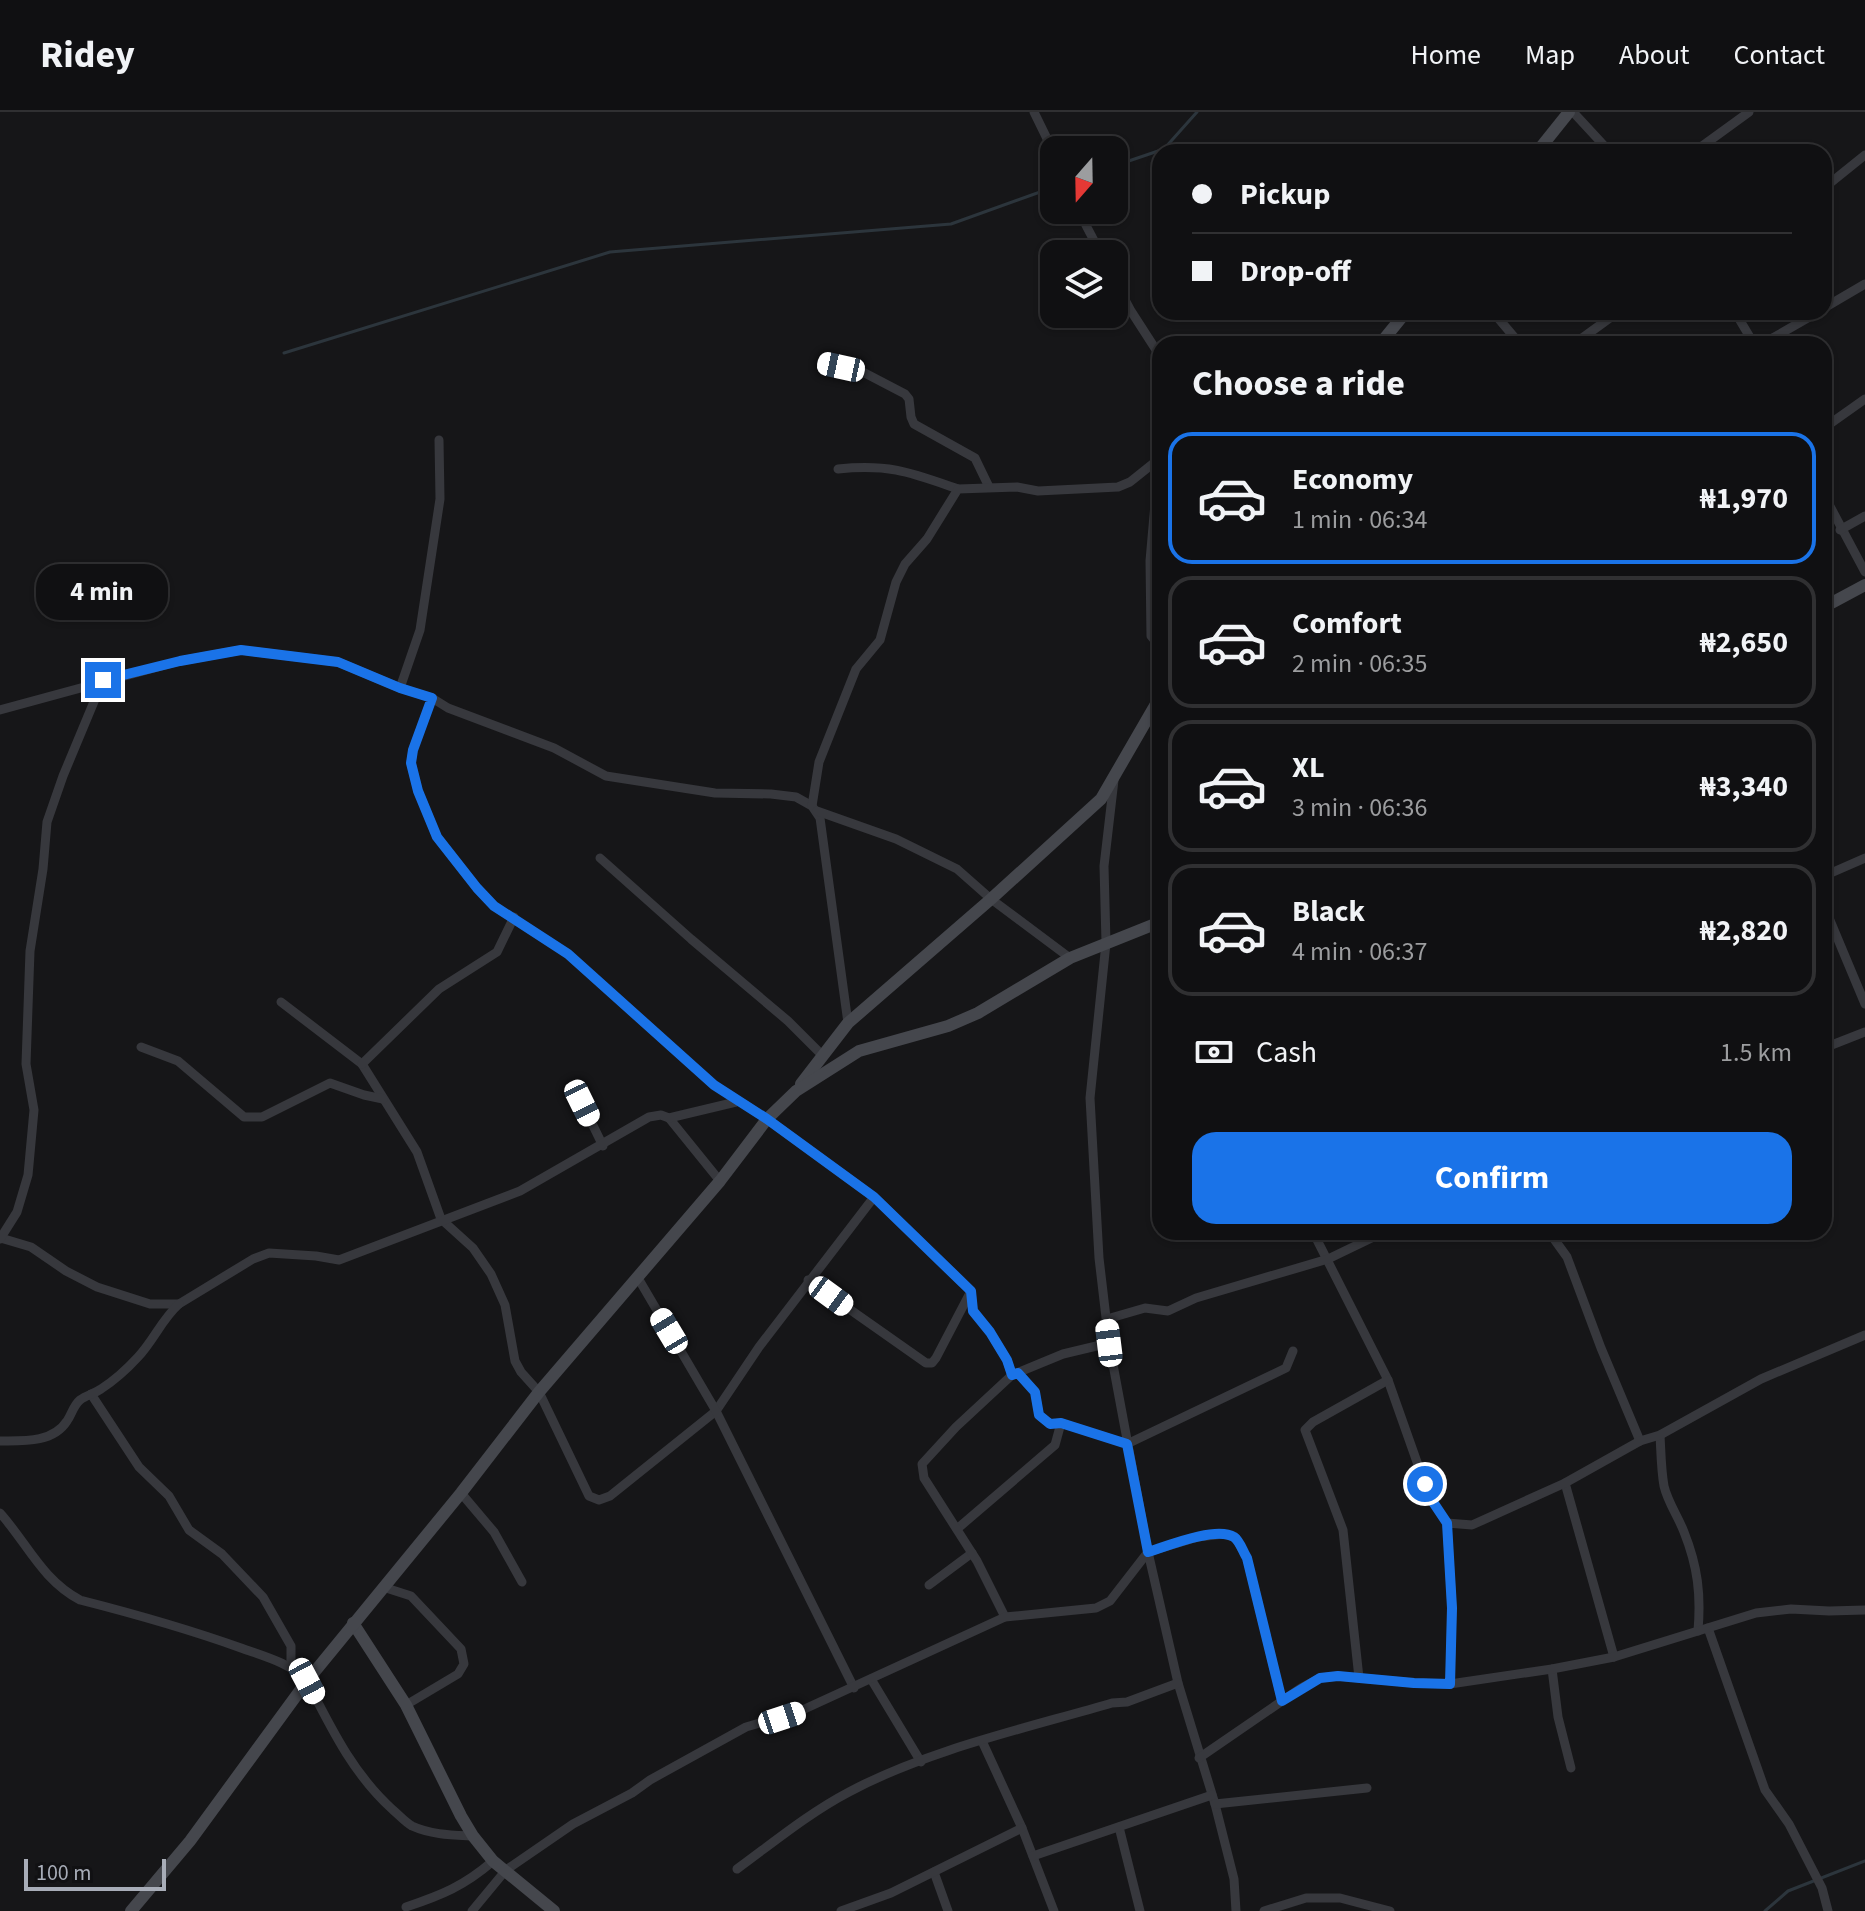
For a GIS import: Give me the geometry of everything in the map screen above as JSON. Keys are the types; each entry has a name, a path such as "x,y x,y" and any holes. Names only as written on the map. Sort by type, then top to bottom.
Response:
{"street":[{"path":"1034,112 1046,136"},
{"path":"1544,144 1571,112 1602,144"},
{"path":"1705,144 1749,112"},
{"path":"1832,182 1865,155"},
{"path":"1832,303 1865,284"},
{"path":"1128,305 1152,344"},
{"path":"1386,336 1400,320"},
{"path":"1500,320 1513,336"},
{"path":"1585,336 1607,320"},
{"path":"1776,336 1804,320"},
{"path":"822,363 859,370 905,394 914,424 975,458 989,487"},
{"path":"1832,422 1865,399"},
{"path":"400,688 420,630 440,499 439,440"},
{"path":"838,469 870,466 901,469 958,489 1017,487 1038,491 1118,487 1130,482 1152,464"},
{"path":"848,1023 820,818 814,808 819,762 856,669 880,640 896,582 905,564 927,539 958,489"},
{"path":"1832,512 1865,572"},
{"path":"1840,530 1865,516"},
{"path":"1152,540 1152,637"},
{"path":"1832,603 1865,585"},
{"path":"0,710 103,680 241,650 338,662 554,748 606,776 715,793 796,797 814,808 896,839 957,869 991,899 1070,958"},
{"path":"103,680 47,822 30,951 26,1064 34,1110 28,1175 17,1212 0,1239 31,1247 97,1287 150,1304 179,1304"},
{"path":"432,698 411,763 418,791 437,837 477,888 494,906 568,954 682,1059 736,1102 767,1119 874,1197 971,1291 973,1311 990,1332 1015,1374 1035,1392 1039,1415 1050,1424 1061,1423 1127,1444 1286,1368 1293,1351"},
{"path":"131,1911 190,1841 307,1681 461,1493 539,1392 720,1181 767,1119 796,1091 848,1023 1101,799 1152,711"},
{"path":"1114,780 1104,866 1106,943 1090,1098 1099,1258 1109,1343 1148,1552 1178,1683 1234,1879 1236,1911"},
{"path":"600,858 788,1021 823,1056"},
{"path":"1832,872 1865,858"},
{"path":"362,1064 439,989 497,952 514,917"},
{"path":"796,1091 859,1051 948,1026 978,1013 1070,958 1152,925"},
{"path":"1832,925 1865,1004"},
{"path":"281,1002 362,1064 417,1152 441,1219 473,1248 491,1274 505,1305 515,1361 539,1392 589,1496 599,1500 610,1496 716,1411 808,1280 874,1197"},
{"path":"1832,1045 1865,1032"},
{"path":"141,1047 178,1061 244,1117 262,1117 330,1083 383,1099"},
{"path":"582,1095 582,1103 603,1146"},
{"path":"669,1118 736,1102"},
{"path":"0,1441 22,1441 54,1435 66,1423 75,1405 118,1377 137,1358 153,1340 167,1314 253,1259 269,1253 339,1260 520,1191 649,1117 661,1115 669,1118 720,1181"},
{"path":"1317,1240 1388,1380 1429,1496 1447,1523 1452,1608 1450,1684"},
{"path":"1107,1319 1145,1308 1168,1311 1196,1298 1328,1259 1367,1240"},
{"path":"1555,1240 1567,1257 1640,1441"},
{"path":"638,1278 716,1411 854,1688"},
{"path":"808,1280 926,1363 932,1363 936,1358 971,1291"},
{"path":"1447,1523 1472,1525 1565,1483 1761,1379 1865,1335"},
{"path":"1005,1617 972,1553 924,1478 922,1464 936,1447 1015,1374 1063,1354 1109,1343"},
{"path":"1359,1678 1343,1530 1305,1430 1313,1422 1388,1380"},
{"path":"91,1394 139,1467 169,1496 189,1530 222,1554 263,1597 291,1646 291,1668"},
{"path":"957,1529 1055,1445 1061,1423"},
{"path":"1660,1435 1664,1486 1684,1531 1698,1578 1701,1600 1698,1631"},
{"path":"1565,1483 1614,1657"},
{"path":"461,1493 494,1532 522,1582"},
{"path":"0,1513 36,1562 63,1591 80,1600 191,1630 291,1668 307,1681 348,1759 380,1798 409,1824 444,1835 473,1836"},
{"path":"472,1911 506,1870 573,1824 732,1734 798,1712 854,1688 1005,1617 1096,1608 1110,1601 1148,1552 1198,1537 1224,1534 1236,1538 1247,1558 1282,1701"},
{"path":"929,1585 972,1553"},
{"path":"383,1587 411,1596 461,1649 464,1664 458,1674 406,1705"},
{"path":"1199,1758 1320,1678 1338,1676 1450,1684 1614,1657 1756,1613 1791,1609 1865,1610"},
{"path":"353,1623 406,1705 473,1836 493,1861 554,1911"},
{"path":"1708,1628 1765,1790 1789,1824 1822,1888 1828,1911"},
{"path":"1552,1669 1558,1717 1571,1768"},
{"path":"871,1679 921,1762"},
{"path":"737,1869 806,1819 850,1792 921,1762 1112,1703 1127,1702 1178,1683"},
{"path":"982,1741 1029,1845 1038,1854 1054,1911"},
{"path":"1038,1854 1213,1800 1367,1788"},
{"path":"1119,1827 1140,1911"},
{"path":"843,1911 891,1893 1022,1828"},
{"path":"406,1907 446,1894 470,1881 493,1861"},
{"path":"934,1872 948,1911"},
{"path":"1264,1911 1306,1898 1340,1898 1390,1911"}],"waterway":[{"path":"1168,144 1197,112"},
{"path":"1128,161 1152,153"},
{"path":"284,353 610,252 951,224 1040,192"},
{"path":"1765,1911 1788,1891 1865,1861"}],"route":[{"path":"103,680 241,650 338,662 432,698 411,763 418,791 437,837 477,888 494,906 568,954 714,1085 736,1102 767,1119 874,1197 957,1275 971,1291 973,1311 990,1332 1012,1375 1018,1373 1035,1392 1039,1415 1050,1424 1061,1423 1127,1444 1148,1552 1198,1537 1224,1534 1236,1538 1247,1558 1282,1701 1320,1678 1338,1676 1450,1684 1452,1608 1447,1523 1429,1496 1425,1484"}]}
